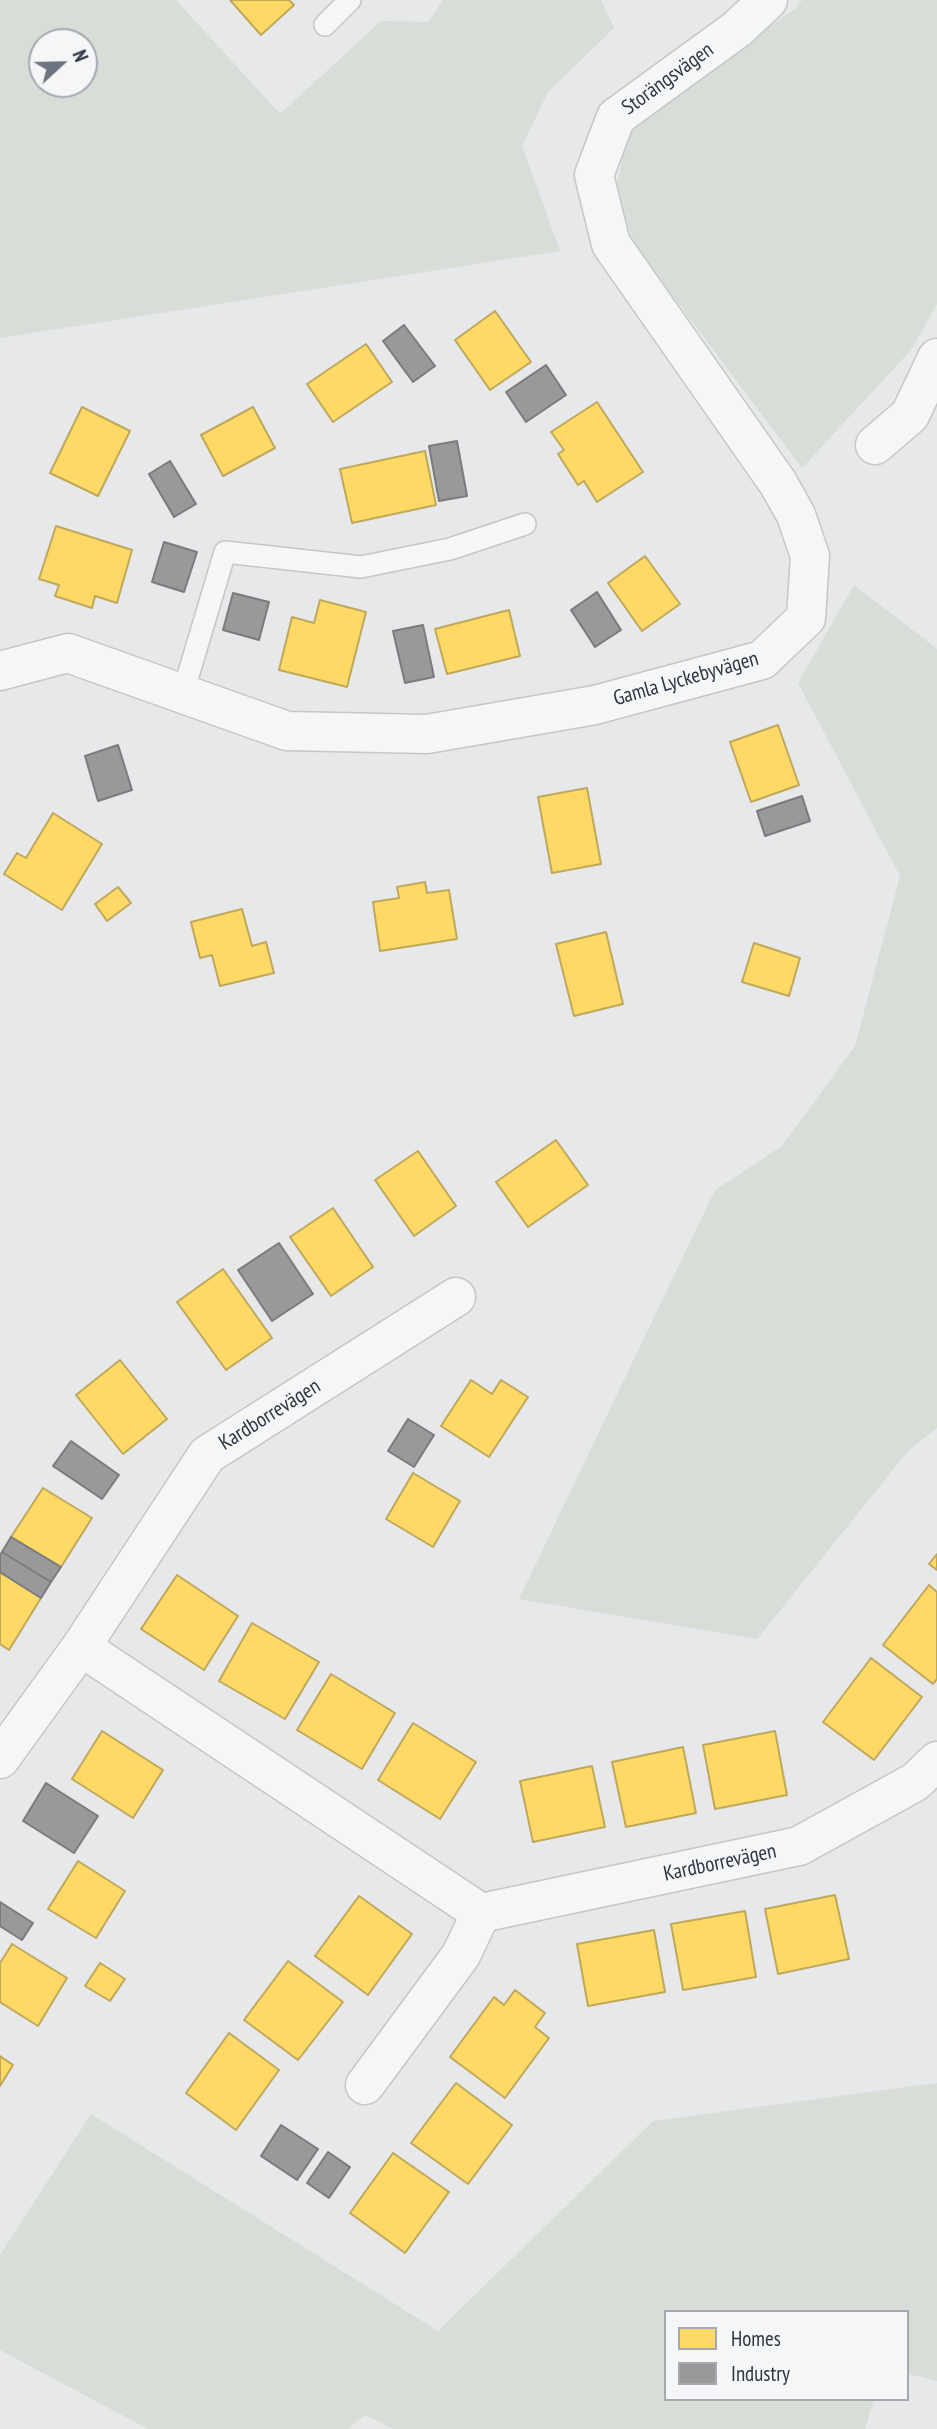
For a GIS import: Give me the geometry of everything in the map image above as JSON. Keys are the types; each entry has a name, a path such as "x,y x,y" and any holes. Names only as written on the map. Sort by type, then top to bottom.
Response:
{"street":[{"name":"Storängsvägen","path":"594,175 615,117 737,29 768,0"},
{"name":"Gamla Lyckebyvägen","path":"0,671 68,653 287,732 427,734 594,705 762,660 806,618 810,556 796,515 778,483 611,244 594,175"},
{"path":"875,445 910,415 937,358"},
{"name":"Kardborrevägen","path":"0,1759 81,1647 207,1455 456,1297"},
{"path":"81,1647 481,1913 461,1955 366,2085"},
{"name":"Kardborrevägen","path":"481,1913 799,1846 915,1783 937,1761"}],"lane":[{"path":"325,25 350,0"},
{"path":"182,696 225,552 361,567 450,549 525,524"}],"shaded area":[{"path":"0,0 176,0 280,114 381,21 428,22 443,0 601,0 614,28 548,92 522,146 560,251 0,338"},
{"path":"802,0 937,0 937,304 911,350 802,468 633,243 617,183 628,133 682,88 796,8"},
{"path":"854,585 937,649 937,1428 908,1451 757,1639 519,1599 715,1190 782,1146 855,1046 900,876 798,683"},
{"path":"937,2083 937,2381 909,2374 909,2310 664,2310 664,2401 873,2401 865,2429 393,2429 365,2415 348,2429 148,2429 0,2350 0,2255 91,2114 438,2331 653,2121"}],"building: Homes":[{"path":"230,0 289,0 294,5 261,35"},
{"path":"495,311 531,362 490,390 455,340"},
{"path":"366,344 392,382 333,422 307,384"},
{"path":"597,402 643,472 597,502 584,481 578,485 558,454 564,450 551,432"},
{"path":"82,407 130,431 98,496 50,473"},
{"path":"253,407 275,448 223,476 201,435"},
{"path":"425,451 436,505 352,523 340,469"},
{"path":"56,526 132,550 117,603 95,596 92,608 55,596 59,585 39,579"},
{"path":"645,556 680,604 642,631 608,583"},
{"path":"320,600 366,612 347,687 279,670 292,617 314,623"},
{"path":"509,610 520,656 447,674 435,629"},
{"path":"778,725 799,785 751,802 730,742"},
{"path":"587,788 601,864 552,873 538,797"},
{"path":"53,813 102,844 62,910 4,874 17,853 26,858"},
{"path":"425,882 427,893 449,890 457,939 380,951 373,902 399,898 397,887"},
{"path":"118,887 131,903 107,921 95,904"},
{"path":"242,909 252,946 266,942 274,973 220,986 212,955 200,958 191,922"},
{"path":"606,932 623,1004 574,1016 556,944"},
{"path":"754,943 800,958 789,996 742,982"},
{"path":"556,1140 588,1185 528,1227 496,1182"},
{"path":"418,1151 456,1206 414,1236 375,1180"},
{"path":"333,1208 373,1267 331,1296 290,1237"},
{"path":"223,1269 272,1338 226,1370 177,1302"},
{"path":"120,1360 167,1419 123,1454 76,1395"},
{"path":"471,1380 492,1394 501,1380 528,1397 489,1457 441,1426"},
{"path":"413,1473 460,1501 433,1547 386,1519"},
{"path":"43,1488 92,1518 61,1567 11,1537"},
{"path":"937,1554 937,1570 929,1564"},
{"path":"0,1572 41,1598 9,1650 0,1644"},
{"path":"177,1575 238,1616 204,1670 141,1629"},
{"path":"929,1585 937,1592 937,1679 933,1684 883,1645"},
{"path":"252,1623 319,1662 285,1719 219,1681"},
{"path":"871,1658 922,1697 874,1760 823,1722"},
{"path":"331,1674 395,1713 362,1769 297,1730"},
{"path":"413,1723 476,1762 440,1819 378,1780"},
{"path":"102,1731 163,1770 133,1818 72,1779"},
{"path":"775,1731 787,1795 715,1809 703,1745"},
{"path":"683,1747 696,1813 626,1827 612,1762"},
{"path":"592,1766 605,1827 533,1842 520,1781"},
{"path":"78,1861 125,1891 96,1938 48,1909"},
{"path":"835,1895 849,1959 778,1974 765,1909"},
{"path":"359,1896 412,1934 368,1995 315,1956"},
{"path":"745,1911 756,1977 683,1990 671,1924"},
{"path":"654,1930 665,1992 588,2006 577,1944"},
{"path":"12,1944 67,1978 38,2026 0,2002 0,1963"},
{"path":"288,1961 343,2002 298,2060 244,2020"},
{"path":"100,1963 125,1979 110,2001 85,1986"},
{"path":"515,1990 545,2013 535,2027 549,2038 505,2098 450,2057 494,1997 504,2005"},
{"path":"229,2033 279,2070 236,2130 186,2093"},
{"path":"0,2056 13,2065 0,2086"},
{"path":"456,2083 512,2125 468,2184 411,2143"},
{"path":"393,2153 449,2192 405,2253 350,2213"}],"building: Industry":[{"path":"404,325 435,366 413,382 383,341"},
{"path":"546,365 566,395 526,422 506,392"},
{"path":"457,441 467,496 439,501 429,446"},
{"path":"170,461 196,504 174,517 149,474"},
{"path":"164,542 197,552 184,592 152,582"},
{"path":"597,592 621,630 595,647 571,610"},
{"path":"233,593 269,602 259,640 223,630"},
{"path":"423,625 434,677 405,683 393,631"},
{"path":"118,745 132,790 98,801 85,756"},
{"path":"802,796 810,821 765,836 757,811"},
{"path":"279,1243 313,1294 272,1321 238,1270"},
{"path":"408,1419 434,1435 414,1467 388,1451"},
{"path":"71,1441 119,1475 102,1499 53,1466"},
{"path":"11,1537 61,1567 51,1582 2,1552"},
{"path":"2,1552 51,1582 41,1598 0,1572"},
{"path":"46,1783 98,1816 74,1853 23,1821"},
{"path":"0,1902 33,1923 22,1940 0,1926"},
{"path":"281,2125 318,2149 297,2180 261,2156"},
{"path":"328,2152 350,2167 329,2198 307,2183"}]}
